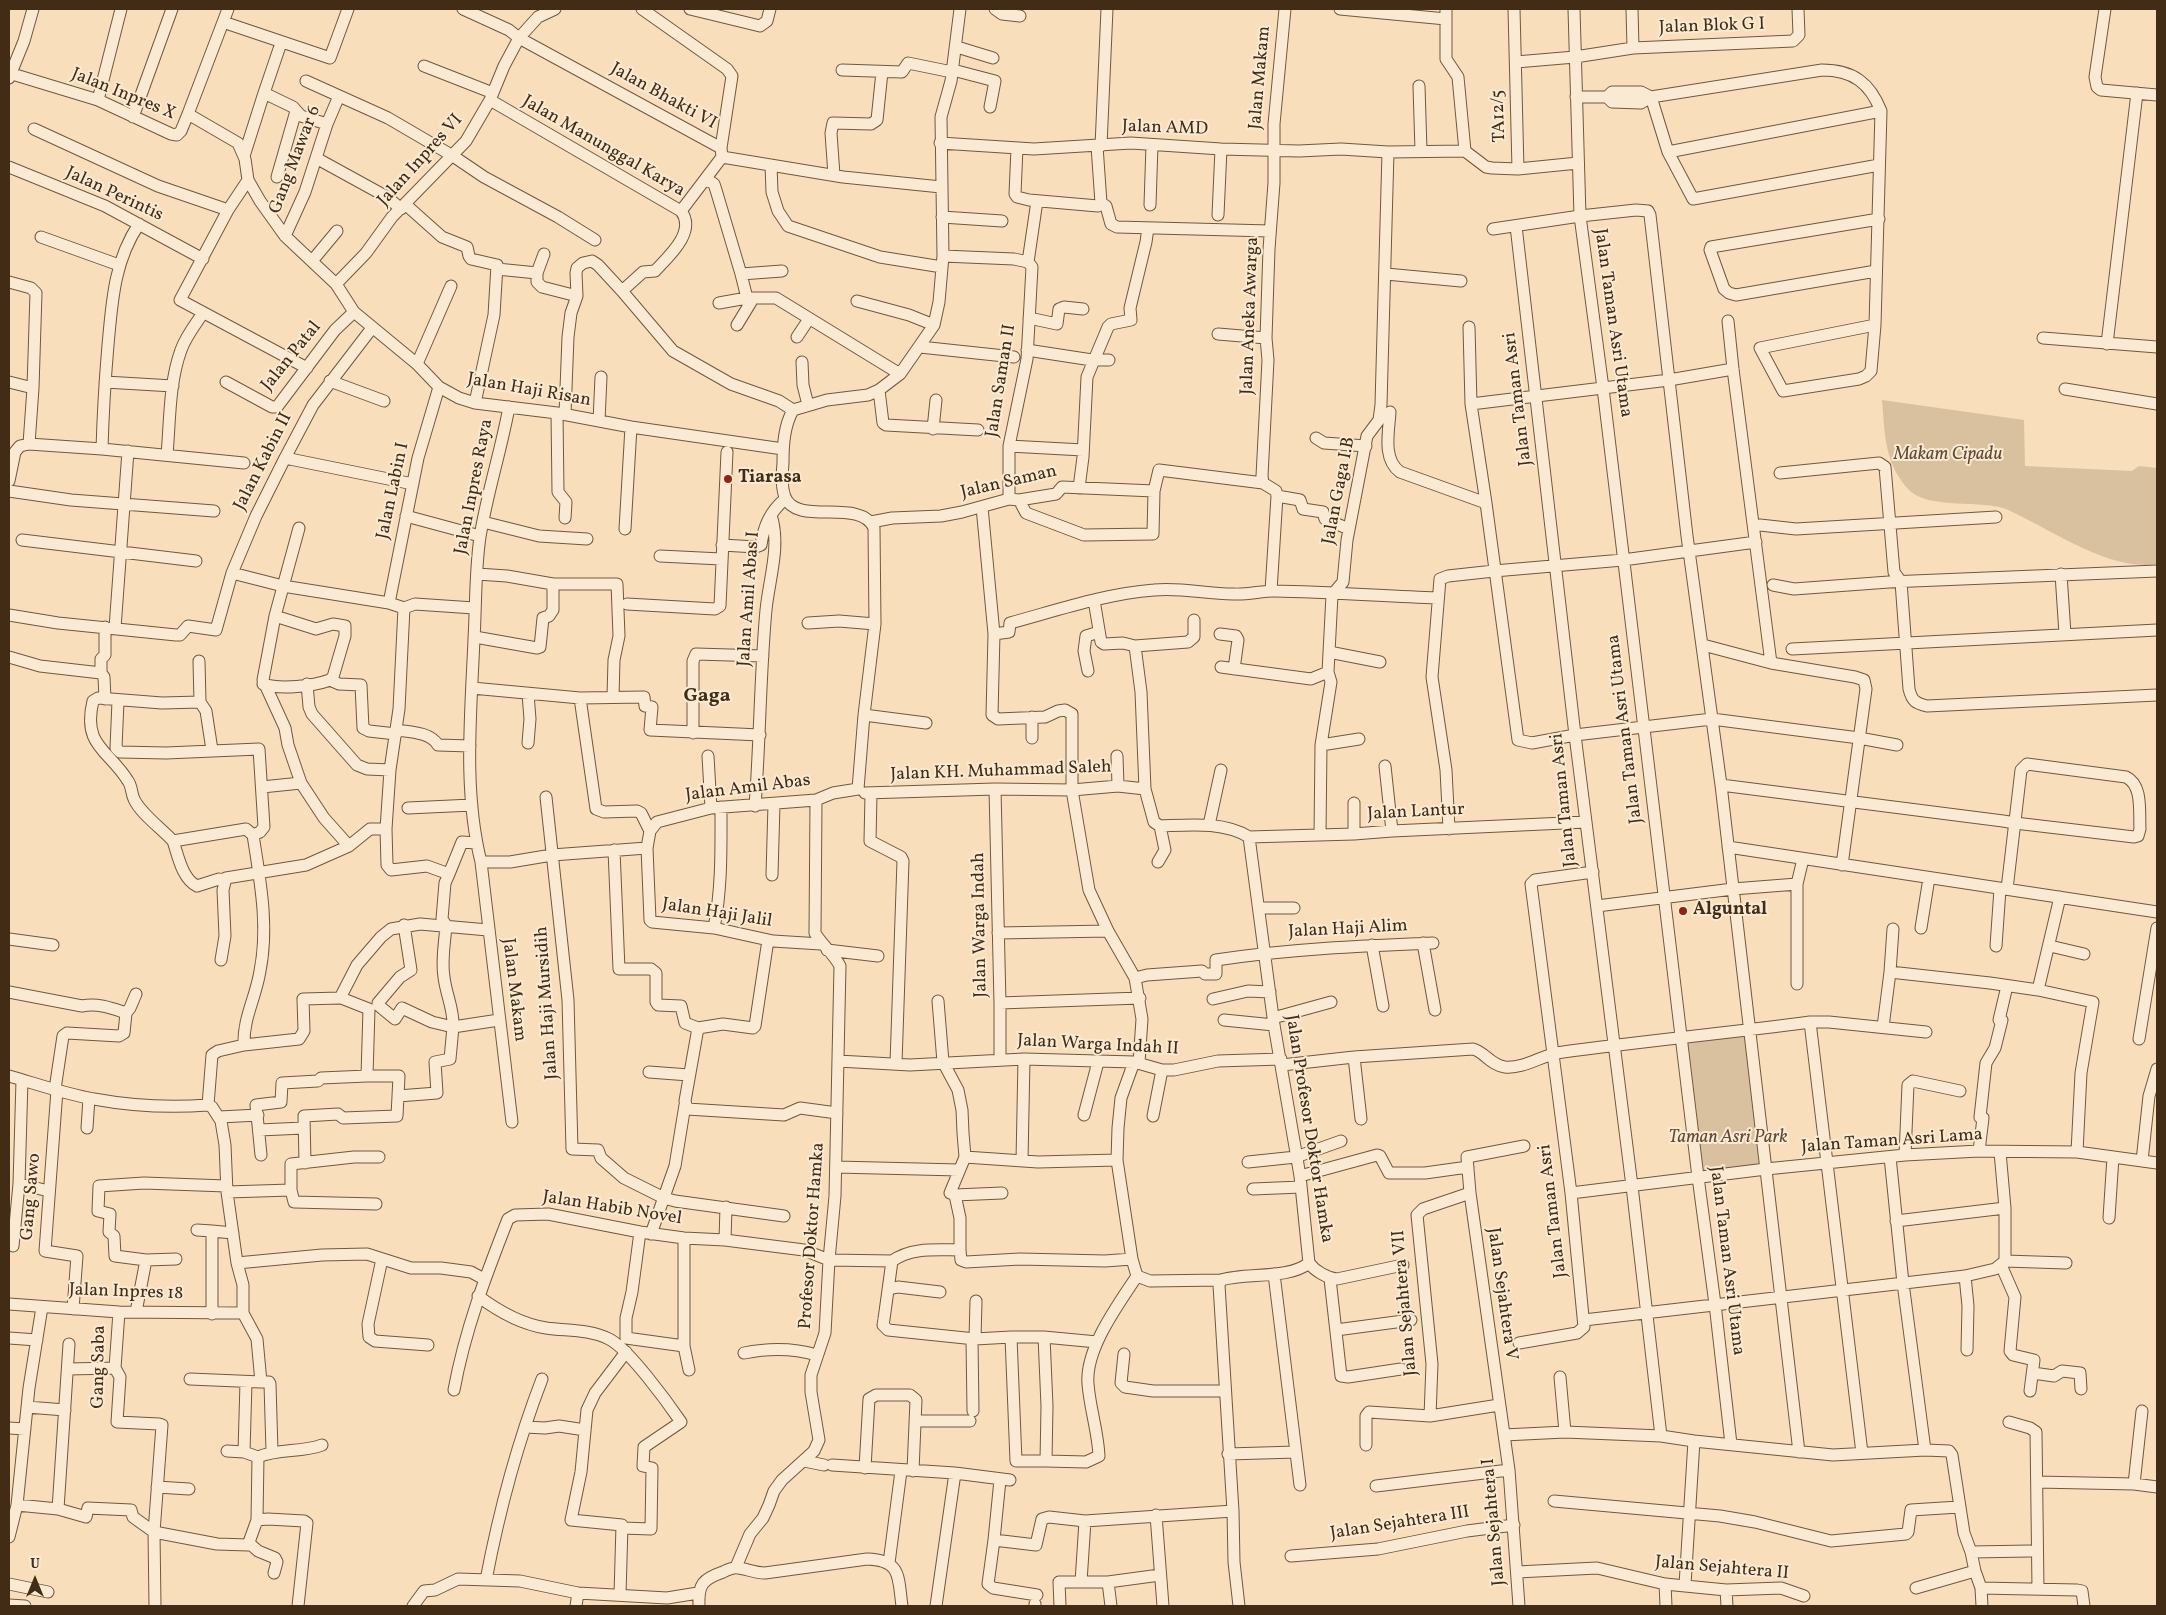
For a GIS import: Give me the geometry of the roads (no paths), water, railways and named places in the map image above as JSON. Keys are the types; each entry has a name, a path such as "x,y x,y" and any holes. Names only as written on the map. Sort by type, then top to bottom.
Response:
{"street":[{"path":"9,75 24,41 33,9"},
{"path":"98,100 122,9"},
{"path":"133,117 172,9"},
{"name":"Jalan Inpres X","path":"9,75 98,100 171,134 177,135 181,131 188,114 228,9"},
{"path":"223,22 330,58 348,9"},
{"name":"Jalan Bhakti VI","path":"463,9 509,30 519,38 722,153 771,165 834,175 941,187"},
{"name":"Jalan Inpres VI","path":"336,284 366,253 403,206 453,156 474,131 519,38 538,17 551,9"},
{"path":"642,9 727,70 732,76 722,153 706,179 681,211"},
{"path":"690,9 736,18 760,26 767,21 770,9"},
{"path":"858,789 864,715 875,624 875,535 871,522 859,515 843,512 808,512 795,507 785,499 783,487 783,449 787,425 793,410 827,400 868,395 879,390 900,374 934,325 940,302 942,262 941,117 953,71 960,9"},
{"path":"995,9 1002,14 1020,16"},
{"path":"1107,9 1099,146 1102,203 1106,206 1107,214 1113,226 1270,231"},
{"name":"Jalan Makam","path":"1273,149 1284,9"},
{"path":"1340,9 1446,14 1446,59 1458,77 1465,151 1486,167 1518,169 1578,163"},
{"name":"TA12/5","path":"1514,9 1518,169"},
{"name":"Jalan Taman Asri Utama","path":"1574,9 1580,216 1603,388 1731,1444"},
{"path":"1632,9 1633,48"},
{"name":"Jalan Blok G I","path":"1516,62 1575,61 1633,48 1793,42 1799,35 1798,9"},
{"path":"2105,9 2095,82 2101,90 2157,95"},
{"path":"244,156 281,43"},
{"path":"957,47 993,58"},
{"path":"842,70 902,72 908,63 995,81 990,106"},
{"name":"Jalan Manunggal Karya","path":"424,66 492,97 681,211 684,215 685,224 680,244 655,271 642,272 622,291"},
{"path":"1576,96 1607,97 1612,92 1641,92 1651,97 1822,70 1833,70 1852,76 1865,84 1876,96 1882,111 1875,326 1872,366 1866,376 1859,379 1783,390 1760,348 1875,326"},
{"path":"834,175 831,133 833,123 872,124 877,120 882,72"},
{"path":"306,82 388,118 453,156 484,177 558,217 595,240"},
{"path":"1419,86 1421,151"},
{"path":"2107,344 2137,93"},
{"path":"264,94 293,106 301,116 327,124"},
{"name":"Gang Mawar 6","path":"285,236 305,192 327,124 339,96"},
{"path":"1651,97 1668,152 1690,196 1696,199 1880,165"},
{"path":"277,177 296,111"},
{"path":"1668,152 1882,111"},
{"path":"188,114 238,143 244,156"},
{"path":"34,129 158,186 228,210"},
{"name":"Jalan AMD","path":"940,144 982,144 1017,148 1099,146 1131,143 1222,149 1388,152 1465,151"},
{"path":"1150,205 1152,145"},
{"path":"1017,148 1015,194 1020,199 1098,206 1102,203"},
{"path":"1218,215 1222,149"},
{"name":"Jalan Aneka Awarga","path":"1264,483 1262,476 1268,360 1266,338 1270,231 1274,183 1273,149"},
{"name":"Jalan Gaga I.B","path":"1320,835 1321,745 1331,682 1328,672 1332,595 1343,582 1349,529 1366,446 1371,429 1379,420 1380,413 1386,274 1388,152"},
{"name":"Jalan Haji Risan","path":"244,156 248,180 260,201 285,236 336,284 354,312 417,364 439,387 459,398 475,403 561,414 631,427 783,449"},
{"path":"316,158 403,206 442,237 467,247 468,256 471,259 495,263 497,269 494,314 475,403"},
{"path":"771,165 772,192 778,211 788,226 880,257 942,262 1014,259 1030,266"},
{"name":"Jalan Perintis","path":"9,167 105,206 203,259"},
{"path":"706,179 714,184 747,298 752,302 738,325"},
{"path":"248,180 228,210 180,300 307,368"},
{"name":"Jalan Saman II","path":"1014,499 1009,446 1023,385 1027,350 1030,266 1036,201"},
{"path":"1493,229 1636,210 1648,210 1650,215 1689,551 1721,786 1748,1030 1800,1452"},
{"path":"942,217 1002,221"},
{"path":"1876,271 1736,295 1729,293 1724,288 1710,250 1711,247 1879,219"},
{"path":"102,449 105,382 112,301 118,265 128,240 139,224"},
{"name":"Jalan Taman Asri","path":"1516,226 1575,735 1593,872 1535,880 1531,884 1571,1193 1584,1320"},
{"path":"1079,488 1086,386 1092,360 1108,327 1111,324 1131,320 1130,308 1148,228"},
{"path":"312,261 336,231"},
{"path":"41,237 118,265"},
{"path":"544,254 537,273 536,282 542,287 577,296"},
{"path":"565,518 566,502 558,492 561,414 571,313 577,296 576,273 577,268 583,263 592,262 598,265 673,351 731,384 779,401 793,410"},
{"path":"497,269 537,273"},
{"path":"741,274 782,271"},
{"path":"1386,274 1461,281"},
{"path":"9,282 31,288 36,293 29,444"},
{"path":"417,364 451,286"},
{"path":"719,303 747,298 776,298 900,374"},
{"path":"858,301 909,315 934,325"},
{"path":"1029,318 1057,324 1060,309 1064,307 1083,309"},
{"name":"Jalan Patal","path":"226,382 272,407 277,407 335,330 354,312"},
{"path":"167,455 173,386 180,351 187,336 203,314"},
{"path":"797,337 809,319"},
{"path":"1728,321 1771,663"},
{"path":"1469,326 1471,404 1518,740 1532,743 1575,735 1712,719 1859,738 1897,746"},
{"name":"Jalan Kabin II","path":"110,628 180,635 188,626 214,630 218,628 232,573 256,516 285,458 313,405 372,328"},
{"path":"1218,334 1266,338"},
{"path":"2043,338 2157,347"},
{"path":"920,347 1014,357"},
{"path":"1027,350 1092,360 1109,360"},
{"path":"802,362 803,385 808,405"},
{"path":"1471,404 1536,398 1669,380 1733,369"},
{"path":"599,421 601,377"},
{"path":"330,381 384,401"},
{"path":"9,382 33,388"},
{"path":"105,382 173,386"},
{"name":"Jalan Labin I","path":"389,603 422,440 439,387"},
{"path":"879,390 884,423 886,425 978,430"},
{"path":"2065,390 2157,404"},
{"path":"933,428 936,400"},
{"name":"Jalan Inpres Raya","path":"470,746 475,637 474,608 480,536 509,407"},
{"path":"1390,412 1389,456 1394,468 1455,493 1486,503"},
{"path":"625,529 631,427"},
{"path":"1316,438 1324,443 1366,446"},
{"path":"9,475 15,452 20,446 29,444 128,451 244,463"},
{"path":"1009,446 1083,450"},
{"path":"105,699 101,659 105,655 121,552 126,504 128,451"},
{"path":"628,604 715,608 720,606 727,452"},
{"path":"285,458 413,484"},
{"path":"1780,473 1879,463 1885,467 1894,572 1901,582 1908,689 1912,700 1917,704 1927,706 2157,694"},
{"path":"1014,499 1026,513 1082,534 1153,534 1154,491 1159,470 1264,483 1276,490 1277,496 1271,591"},
{"name":"Jalan Saman","path":"871,522 892,518 940,516 1014,499 1056,494 1062,487 1154,491"},
{"path":"9,492 40,497 214,511"},
{"path":"1277,496 1300,500 1303,509 1323,512 1325,519 1349,529"},
{"path":"722,545 756,547 762,545 764,528 773,509 785,499"},
{"path":"982,506 994,634 992,715 998,719 1045,717 1058,710 1069,712 1073,718 1072,790 1089,890 1108,931 1135,978 1140,998 1142,1019 1136,1062 1121,1098 1117,1160 1132,1259 1137,1276 1114,1310 1097,1342 1088,1381 1090,1404 1098,1438 1099,1456 1086,1462 1016,1461 1011,1338"},
{"name":"Jalan Amil Abas I","path":"755,806 766,610 775,540 775,528 771,515"},
{"path":"406,516 480,536"},
{"path":"1760,525 1796,529 1890,522 1996,518"},
{"path":"483,522 539,536 587,539"},
{"path":"299,528 275,616 263,676 264,684 285,728 288,746 301,783 324,818 349,846"},
{"path":"22,540 67,547 196,561"},
{"path":"1450,829 1446,770 1432,677 1439,583 1443,577 1623,560 1756,542"},
{"path":"660,556 722,559"},
{"path":"1773,585 1794,589 2061,574 2157,571"},
{"path":"232,573 283,586 389,603 404,608 415,604 474,608"},
{"path":"477,574 508,576 553,584 618,584 618,636 614,660 613,697"},
{"path":"2061,574 2065,634"},
{"path":"475,637 540,647 543,618 552,613 553,584"},
{"path":"994,634 1009,632 1010,622 1094,600 1155,590 1184,589 1236,594 1271,591 1438,598"},
{"path":"1094,600 1102,644 1123,643 1135,646 1192,640 1194,637 1194,620"},
{"path":"404,608 396,732 390,770 386,829 388,868 427,866 449,874"},
{"path":"9,615 58,623 110,628"},
{"path":"275,616 316,629 331,624 345,626 345,636 333,677 330,680"},
{"path":"808,623 839,621 875,624"},
{"path":"1792,649 2157,630"},
{"path":"1088,670 1084,651 1086,636 1099,632"},
{"path":"1220,634 1236,636 1238,640 1234,669"},
{"path":"1703,645 1771,663 1856,677 1864,680 1866,689 1849,800 1842,865"},
{"path":"1135,646 1141,692 1145,788 1154,822 1160,826 1208,825 1241,832 1248,837"},
{"path":"1330,652 1380,662"},
{"path":"693,733 693,660 696,654 763,656"},
{"path":"9,657 40,666 101,673"},
{"path":"199,660 200,702 206,711 212,750"},
{"path":"1221,667 1311,679 1328,672"},
{"path":"264,684 289,687 330,680 339,684 361,685 363,728 426,735 436,740 438,745 470,746"},
{"path":"307,684 308,707 312,714 357,765 367,769 390,770"},
{"path":"472,688 580,698 644,697 644,706 652,707 650,730 760,735"},
{"path":"528,694 530,719 528,743"},
{"path":"481,862 510,862 552,855 646,848 650,831 641,813 637,811 604,812 596,809 580,698"},
{"path":"200,702 162,703 94,699 92,707 92,732 97,745 129,782 134,799 139,807 173,840 191,884 197,886 219,879 224,880 229,877 306,865 349,846 370,829 386,829"},
{"path":"118,701 116,748 120,752 166,753 259,749 264,827 260,832 253,835"},
{"path":"864,715 926,724"},
{"path":"1032,717 1032,738"},
{"path":"1321,745 1359,739"},
{"name":"Jalan Makam","path":"470,746 472,805 476,843 481,862 512,1122"},
{"path":"708,756 716,808 720,873 718,906 714,928"},
{"path":"1117,756 1118,786"},
{"path":"1721,786 1849,800 2016,823 2134,837 2138,836 2140,829 2137,787 2133,780 2126,777 2028,764 2021,770 2016,823 2003,889 1996,946"},
{"path":"1385,766 1392,831"},
{"path":"1208,825 1222,770"},
{"path":"262,787 301,783"},
{"name":"Jalan KH. Muhammad Saleh","path":"858,789 871,794 995,789 1072,790 1118,786 1145,788"},
{"name":"Jalan Amil Abas","path":"650,831 657,822 716,808 816,800 833,793 858,789"},
{"name":"Jalan Warga Indah","path":"995,789 1000,1060"},
{"path":"871,794 870,841 901,857 903,861 896,1063"},
{"name":"Jalan Haji Mursidih","path":"546,797 568,1000 572,1149 598,1150 602,1158 624,1178 664,1198"},
{"name":"Profesor Doktor Hamka","path":"736,1567 750,1534 763,1518 774,1490 782,1480 814,1451 818,1440 811,1392 811,1374 825,1333 836,1168 840,966 837,959 824,947 815,933 816,800"},
{"path":"1354,803 1354,834"},
{"path":"772,875 774,804"},
{"path":"408,808 472,805"},
{"name":"Jalan Lantur","path":"1248,837 1354,834 1586,822"},
{"path":"1158,862 1165,850 1160,826"},
{"path":"173,840 246,829 253,835 265,927 260,972 246,1016 245,1045"},
{"name":"Jalan Profesor Doktor Hamka","path":"1137,1276 1150,1281 1221,1280 1274,1274 1302,1268 1309,1263 1300,1181 1274,1022 1248,837"},
{"path":"398,1096 437,1094 435,1062 450,1058 454,1027 453,1011 443,974 446,925 442,919 445,883 462,842 476,843"},
{"path":"1728,847 2157,912"},
{"name":"Jalan Haji Jalil","path":"646,848 650,920 714,928 768,940 878,956"},
{"path":"614,850 619,969 651,969 656,973 656,1002 658,1005 682,1006 685,1023 698,1028 723,1024 753,1028 755,1026 768,940"},
{"path":"1797,984 1797,884 1803,859"},
{"path":"1593,872 1661,1436"},
{"path":"1921,928 1929,878"},
{"path":"221,960 225,936 224,880"},
{"path":"1597,906 1733,889 1797,884"},
{"path":"2038,990 2050,946 2060,897"},
{"path":"1259,908 1294,908"},
{"path":"341,998 357,966 384,933 404,925 420,924 488,930"},
{"path":"404,925 411,970 400,977 378,1005 395,1019 402,1008 432,1022 454,1027 499,1020"},
{"path":"2139,1039 2157,928"},
{"path":"1883,1027 1893,929"},
{"path":"998,933 1108,931"},
{"path":"9,939 53,945"},
{"name":"Jalan Haji Alim","path":"1135,978 1147,975 1202,971 1205,974 1216,974 1216,960 1265,953 1428,943 1435,1010"},
{"path":"1372,945 1383,1006"},
{"path":"2050,946 2084,954"},
{"path":"1890,972 2038,990 2093,1002 2081,1073 2077,1152"},
{"path":"1979,1151 1983,1118 1980,1117 1981,1098 1986,1063 1995,1048 2000,1031 2002,1020 1999,1020 2007,986"},
{"path":"1213,999 1248,991 1270,992"},
{"path":"9,992 82,1006 102,1005 126,1013 136,994"},
{"path":"208,1105 212,1055 218,1051 245,1045 296,1041 304,1031 303,999 337,1000 341,998 369,1009 367,1076"},
{"path":"1000,1003 1140,998"},
{"path":"938,1001 943,1062 958,1090 962,1110 965,1158 950,1193 954,1195 960,1218 961,1260 966,1262 1020,1259 1104,1261 1132,1259"},
{"path":"1224,1020 1274,1022 1331,1002"},
{"name":"Gang Sawo","path":"73,1309 76,1256 45,1251 56,1089 63,1036 65,1034 117,1036 124,1032 126,1013"},
{"path":"1810,1022 1862,1453"},
{"name":"Jalan Warga Indah II","path":"838,1061 910,1065 1024,1059 1136,1062 1162,1070 1174,1070 1235,1060 1281,1062 1473,1049 1480,1051 1494,1064 1512,1067 1552,1054 1810,1022 1829,1022 1926,1032"},
{"path":"684,1346 626,1338 626,1318 645,1233 664,1198 675,1166 698,1028"},
{"path":"1354,1056 1361,1120"},
{"path":"1022,1161 1024,1059"},
{"path":"1084,1115 1098,1062"},
{"path":"2142,1161 2149,1096 2157,1069"},
{"path":"1154,1116 1162,1070"},
{"path":"649,1072 689,1075"},
{"path":"9,1076 89,1098 150,1106 208,1105 220,1117 226,1145 226,1189 237,1263 243,1285 243,1313 257,1339 261,1382"},
{"path":"261,1155 257,1104 281,1102 282,1084 284,1082 318,1082 322,1077 399,1076 398,1115 395,1117 343,1118 338,1114 306,1115 304,1117 305,1163"},
{"path":"13,1246 19,1184 15,1114 22,1080"},
{"path":"1905,1155 1908,1085 1910,1082 1913,1081 1960,1091"},
{"path":"87,1128 89,1098"},
{"path":"686,1107 784,1115 800,1108 837,1113"},
{"path":"220,1117 258,1115"},
{"path":"259,1130 304,1128"},
{"path":"1248,1162 1296,1157 1341,1141"},
{"path":"1253,1189 1300,1181 1377,1155 1380,1156 1389,1173 1427,1173 1524,1146"},
{"name":"Jalan Taman Asri Lama","path":"1571,1193 1766,1169 1905,1155 1979,1151 2077,1152 2157,1164"},
{"path":"2000,1152 2005,1208 2003,1263 2015,1297 2010,1351 2013,1355 2034,1359 2030,1390"},
{"path":"376,1204 294,1202 291,1190 292,1164 351,1157 379,1157"},
{"path":"1890,1157 1903,1283 1924,1450"},
{"path":"2109,1218 2113,1157"},
{"path":"965,1158 1022,1161 1117,1160"},
{"name":"Jalan Sejahtera V","path":"1467,1162 1504,1435"},
{"path":"836,1168 959,1170"},
{"path":"176,1259 146,1260 115,1256 114,1236 109,1232 110,1214 98,1210 99,1186 144,1182 226,1189 291,1190"},
{"path":"19,1184 49,1191"},
{"path":"954,1195 1002,1193"},
{"name":"Jalan Sejahtera VII","path":"1430,1416 1432,1364 1417,1215 1423,1209 1470,1193"},
{"path":"664,1198 784,1216"},
{"path":"725,1240 726,1207"},
{"path":"1896,1221 2005,1208"},
{"name":"Jalan Habib Novel","path":"454,1390 461,1352 478,1296 508,1219 515,1215 548,1214 645,1233 684,1238 725,1240 804,1250 829,1260"},
{"path":"197,1230 233,1233"},
{"path":"212,1231 212,1314"},
{"path":"684,1238 684,1346 689,1370"},
{"path":"829,1260 892,1261 910,1252 960,1250"},
{"path":"237,1263 367,1254 411,1268 455,1269 471,1272 484,1279"},
{"path":"136,1312 146,1260"},
{"path":"382,1260 368,1324 369,1337 375,1341 428,1345"},
{"path":"892,1261 884,1319 884,1325 888,1330 973,1339 1044,1338 1097,1342"},
{"path":"1309,1263 1313,1268 1330,1279 1403,1265"},
{"path":"1519,1343 1577,1333 1584,1327 1584,1320 1965,1276 1995,1269 2003,1263 2066,1263"},
{"path":"1274,1274 1300,1485"},
{"path":"1965,1276 1968,1306 1967,1350"},
{"path":"1330,1279 1341,1376 1348,1377 1401,1369"},
{"path":"1221,1280 1219,1286 1224,1391 1233,1511 1234,1562 1239,1606"},
{"path":"889,1289 898,1287 940,1292"},
{"path":"478,1296 497,1310 523,1322 543,1328 591,1332 610,1339 626,1352 681,1422 644,1447 644,1466 652,1468 651,1528 622,1528"},
{"path":"915,1421 971,1416 976,1300"},
{"name":"Jalan Inpres 18","path":"9,1304 119,1312 243,1313"},
{"path":"9,1537 12,1517 17,1505 24,1429 42,1307"},
{"name":"Gang Saba","path":"119,1312 115,1368 120,1377 118,1422 161,1425 157,1487"},
{"path":"1336,1330 1412,1320"},
{"path":"9,1338 37,1340"},
{"path":"1044,1338 1046,1461"},
{"path":"58,1509 69,1344"},
{"path":"744,1353 794,1349 817,1355"},
{"path":"620,1594 622,1525 571,1520 581,1472 587,1410 595,1393 626,1352"},
{"path":"1124,1354 1121,1383 1125,1387 1153,1390 1224,1391"},
{"path":"68,1369 115,1368"},
{"path":"2033,1373 2054,1376 2062,1371 2080,1373 2081,1389"},
{"path":"1560,1377 1565,1432"},
{"path":"190,1379 269,1382 272,1452"},
{"path":"486,1580 495,1534 525,1427 542,1379"},
{"path":"244,1452 246,1382"},
{"path":"865,1468 869,1399 876,1395 913,1396 916,1400 913,1471"},
{"path":"1366,1445 1366,1413 1430,1416 1499,1405"},
{"path":"27,1407 65,1410"},
{"path":"2134,1484 2142,1411"},
{"path":"2009,1422 2030,1428 2036,1432 2038,1589"},
{"path":"525,1427 545,1428 559,1426 585,1430"},
{"path":"9,1428 24,1429"},
{"path":"1504,1435 1565,1432 1661,1436 1694,1441 1833,1454 1945,1450 1952,1455 1964,1533 1981,1588 1982,1606"},
{"name":"Jalan Sejahtera I","path":"1504,1435 1514,1525 1519,1606"},
{"path":"1685,1585 1694,1441"},
{"path":"227,1451 244,1452 258,1457 272,1452 312,1448 322,1445"},
{"path":"1228,1454 1296,1452"},
{"path":"249,1543 257,1520 258,1457"},
{"path":"804,1461 828,1465 901,1471 955,1473 1005,1480 988,1584 992,1588 1035,1602"},
{"path":"1376,1486 1509,1470"},
{"path":"888,1563 901,1471"},
{"path":"936,1606 955,1473"},
{"path":"2037,1482 2157,1486"},
{"path":"155,1606 154,1532 157,1487 189,1490"},
{"path":"1554,1501 1689,1512 1755,1522 1830,1541 1908,1532 1911,1510 1959,1506"},
{"path":"17,1505 58,1509 86,1517 88,1508 131,1510 132,1518 154,1532 217,1544 245,1545 249,1543"},
{"path":"994,1540 1036,1545 1042,1519 1049,1518 1085,1521 1233,1511"},
{"path":"1156,1516 1163,1606"},
{"path":"257,1520 268,1518 306,1522 298,1606"},
{"path":"1081,1582 1085,1521"},
{"name":"Jalan Sejahtera III","path":"1291,1556 1378,1549 1466,1531 1514,1525"},
{"path":"249,1543 258,1551 275,1558 277,1562 274,1573"},
{"path":"1971,1552 2030,1551"},
{"path":"699,1606 698,1593 704,1580 736,1567 750,1572 765,1573 867,1559 880,1560 896,1569 902,1606"},
{"name":"Jalan Sejahtera II","path":"1518,1572 1597,1568 1666,1584 1726,1590 1781,1588 1804,1596"},
{"path":"1916,1588 1975,1571"},
{"path":"1060,1606 1059,1582 1108,1582 1160,1575"},
{"path":"413,1606 424,1591 435,1590 458,1579 520,1581 578,1594 620,1594 667,1598 698,1593"},
{"path":"1108,1582 1111,1606"},
{"path":"9,1584 48,1592"},
{"path":"1666,1584 1666,1606"},
{"path":"1981,1588 2082,1592 2084,1606"},
{"path":"1726,1590 1727,1606"},
{"path":"576,1606 578,1594"},
{"path":"9,1605 25,1606"}],"place":[{"name":"Tiarasa","path":"728,479"},
{"name":"Alguntal","path":"1683,911"}],"district":[{"name":"Gaga","path":"707,697"}],"park label":[{"name":"Makam Cipadu","path":"1948,456"},
{"name":"Taman Asri Park","path":"1728,1139"}]}
